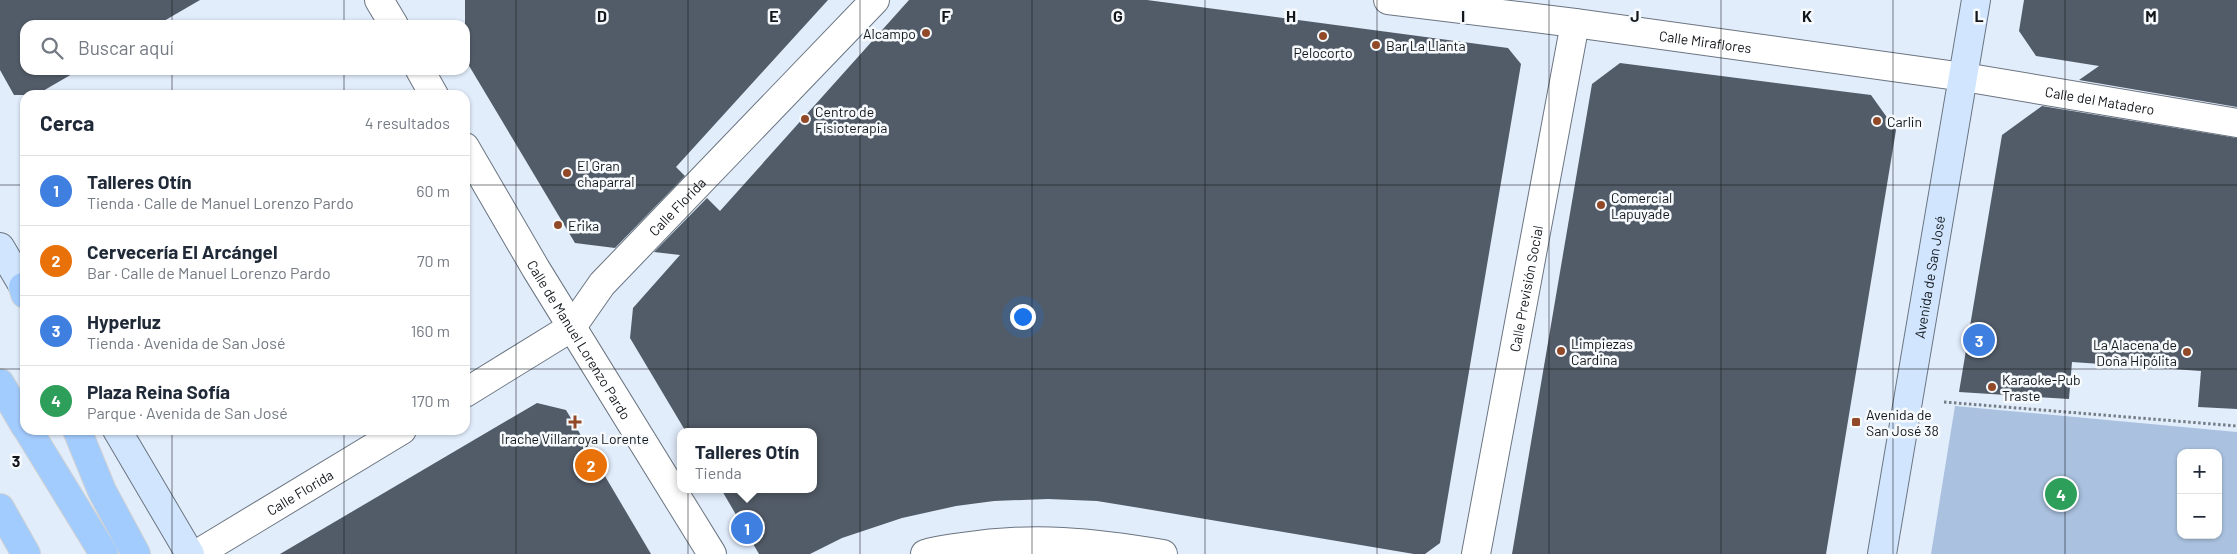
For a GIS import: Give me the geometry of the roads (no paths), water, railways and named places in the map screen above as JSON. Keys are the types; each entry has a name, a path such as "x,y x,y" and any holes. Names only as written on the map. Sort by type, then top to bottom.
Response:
{"main road":[{"name":"Avenida de San José","path":"1882,554 1976,0"},
{"path":"0,247 20,283"},
{"path":"0,383 20,417"},
{"path":"31,435 104,554"},
{"path":"78,435 102,491 136,554"},
{"path":"120,435 190,554"},
{"path":"0,508 26,554"},
{"path":"0,547 4,554"}],"street":[{"path":"379,0 391,20"},
{"name":"Calle Florida","path":"470,389 572,328 602,284 876,0"},
{"name":"Calle Miraflores","path":"1388,0 1575,23 1964,77"},
{"name":"Calle Previsión Social","path":"1476,554 1575,23"},
{"path":"423,75 431,90"},
{"name":"Calle del Matadero","path":"1964,77 2237,123"},
{"name":"Calle de Manuel Lorenzo Pardo","path":"470,155 572,328 712,554"},
{"name":"Calle Florida","path":"196,554 394,435"},
{"path":"925,554 988,543 1040,540 1093,543 1163,554"}],"place":[{"name":"Alcampo","path":"926,33"},
{"name":"Pelocorto","path":"1323,36"},
{"name":"Bar La Llanta","path":"1376,45"},
{"name":"Centro de Fisioterapia","path":"805,119"},
{"name":"Carlin","path":"1877,121"},
{"name":"El Gran chaparral","path":"567,173"},
{"name":"Comercial Lapuyade","path":"1601,205"},
{"name":"Erika","path":"558,225"},
{"name":"Hyperluz","path":"1979,340"},
{"name":"Limpiezas Cardina","path":"1561,351"},
{"name":"La Alacena de Doña Hipólita","path":"2187,352"},
{"name":"Karaoke-Pub Traste","path":"1992,387"},
{"name":"Irache Villarroya Lorente","path":"575,422"},
{"name":"Avenida de San José 38","path":"1856,422"},
{"name":"Cervecería El Arcángel","path":"591,465"},
{"name":"Plaza Reina Sofía","path":"2061,494"},
{"name":"Talleres Otín","path":"747,528"}]}
